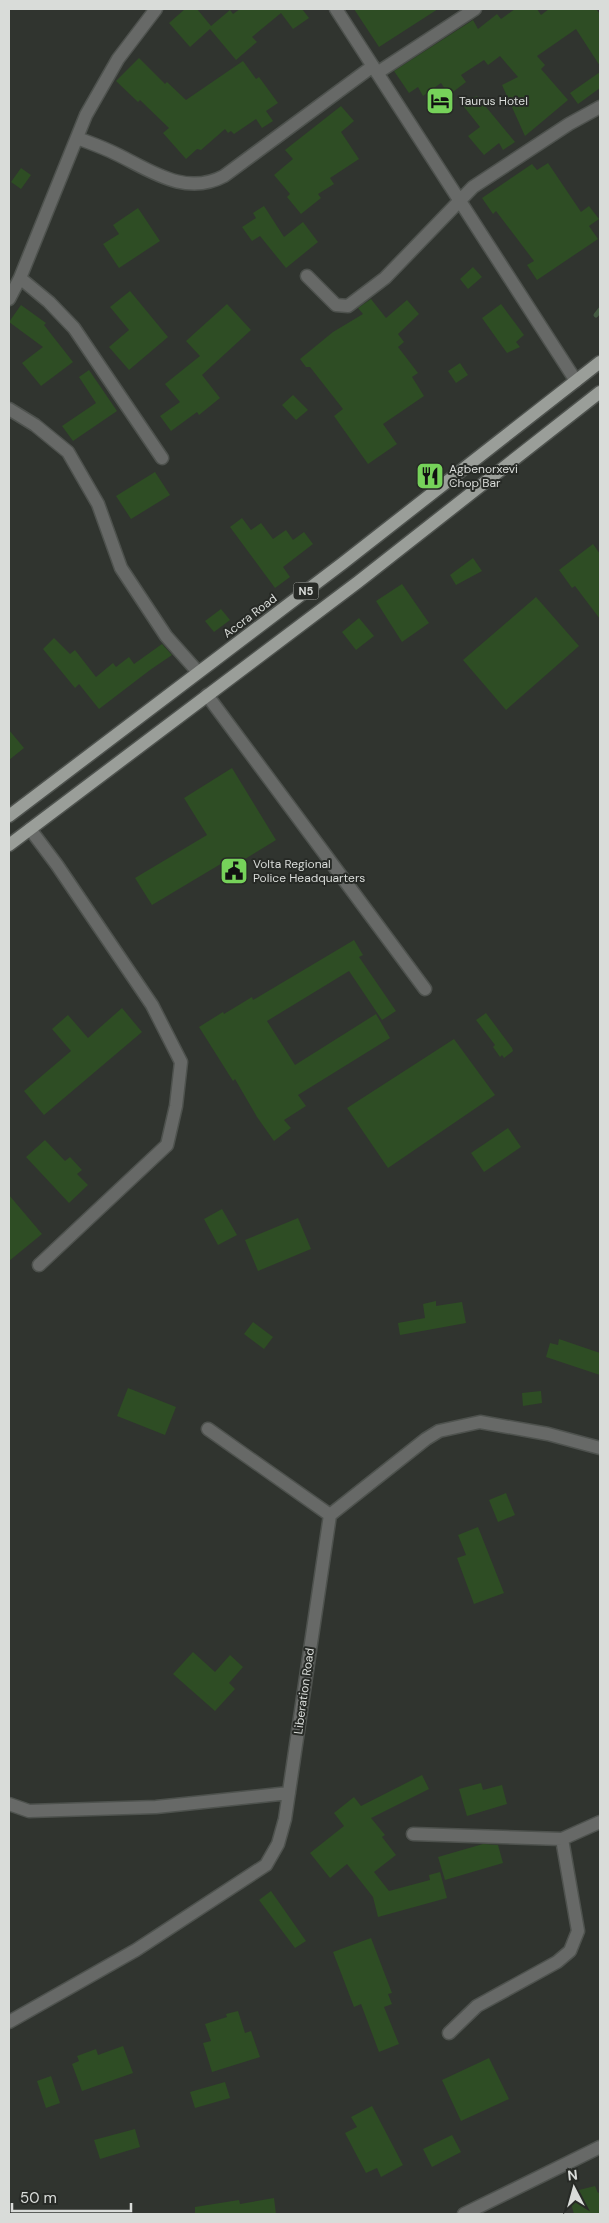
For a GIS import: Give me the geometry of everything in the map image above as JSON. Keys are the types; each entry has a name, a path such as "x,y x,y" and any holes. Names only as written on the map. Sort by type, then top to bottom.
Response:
{"main road":[{"name":"Accra Road","path":"9,816 343,563 600,362"},
{"name":"N5","path":"9,845 358,582 600,392"}],"street":[{"path":"9,299 20,278 86,115 118,59 156,9"},
{"path":"336,9 576,381"},
{"path":"77,138 110,151 165,179 200,184 213,182 375,70 475,9"},
{"path":"307,276 336,305 348,306 385,278 473,187 569,124 600,107"},
{"path":"20,278 49,302 74,328 162,458"},
{"path":"9,409 35,425 68,452 98,504 121,568 166,636 198,672"},
{"path":"207,695 425,989"},
{"path":"30,829 57,865 152,1005 181,1062 176,1106 167,1145 39,1264"},
{"path":"208,1429 330,1515 426,1439 439,1431 480,1422 548,1434 600,1448"},
{"name":"Liberation Road","path":"9,2022 136,1950 266,1864 278,1844 285,1819 330,1515"},
{"path":"9,1804 29,1811 156,1807 289,1793"},
{"path":"413,1834 562,1839 600,1822"},
{"path":"448,2033 477,2006 557,1962 570,1951 578,1931 562,1839"},
{"path":"464,2214 600,2147"}],"building":[{"path":"185,9 197,9 211,26 230,10 233,14 240,9 302,9 309,18 293,29 281,13 252,37 257,42 236,60 210,29 190,47 169,23"},
{"path":"354,9 438,9 379,47"},
{"path":"515,9 537,9 541,15 549,9 596,9 600,14 600,66 576,29 537,56 545,65 541,69 568,100 525,136 502,85 518,77 500,56 488,65 484,60 461,75 466,82 449,95 441,83 423,96 418,87 409,93 394,71 473,20 478,29 497,14 501,19"},
{"path":"139,58 165,84 167,82 186,100 243,61 256,79 259,77 278,103 266,111 273,121 262,128 256,119 234,134 231,131 228,133 225,129 201,150 197,149 186,159 163,133 169,128 140,100 138,102 116,81"},
{"path":"600,72 600,88 578,104 570,93"},
{"path":"477,96 515,142 503,150 499,143 484,155 468,136 480,127 461,103"},
{"path":"341,106 354,121 341,132 359,159 330,178 334,184 318,194 321,198 301,214 287,197 290,194 274,175 293,159 285,150"},
{"path":"548,163 581,212 589,206 599,219 589,226 598,239 537,280 527,265 534,261 496,211 493,214 482,198 532,164 537,170"},
{"path":"21,168 31,175 21,189 11,182"},
{"path":"264,206 284,237 303,222 318,242 286,268 260,236 252,241 242,227 256,218 253,213"},
{"path":"138,208 160,241 119,268 103,244 119,234 113,225"},
{"path":"473,267 482,277 468,289 460,279"},
{"path":"130,291 168,337 129,370 109,347 129,330 110,307"},
{"path":"371,299 386,318 407,300 419,314 398,334 404,342 398,347 418,373 412,377 424,396 383,424 397,444 368,464 334,416 343,409 310,367 306,367 300,359 333,332 363,314 358,308"},
{"path":"227,304 251,330 202,375 220,398 199,415 197,412 171,431 160,416 180,402 165,384 200,356 186,341"},
{"path":"501,304 524,335 516,342 520,347 507,353 482,318"},
{"path":"21,305 46,323 44,325 73,362 41,386 22,363 43,347 9,322"},
{"path":"460,363 468,375 456,383 448,371"},
{"path":"89,370 117,411 73,441 62,426 96,403 79,377"},
{"path":"293,395 308,410 296,420 282,405"},
{"path":"155,472 170,495 131,519 116,496"},
{"path":"242,518 251,530 261,523 273,539 286,530 293,540 304,532 313,544 283,567 290,577 275,588 230,527"},
{"path":"593,544 600,554 600,619 575,586 572,588 559,570"},
{"path":"473,558 482,571 456,585 450,575"},
{"path":"402,584 429,623 402,642 376,601"},
{"path":"536,597 579,646 506,710 463,660"},
{"path":"221,609 230,620 214,632 205,621"},
{"path":"359,618 374,636 356,650 342,632"},
{"path":"54,638 70,654 75,650 96,677 113,663 116,667 129,657 134,664 162,644 172,655 99,709 79,684 75,688 43,649"},
{"path":"9,730 24,748 9,760"},
{"path":"232,768 276,840 229,869 224,862 152,905 135,878 207,835 184,798"},
{"path":"354,940 363,955 359,957 396,1011 382,1020 349,971 267,1021 295,1065 376,1014 390,1038 298,1095 306,1106 284,1120 291,1128 274,1141 199,1027 252,997 253,1000"},
{"path":"122,1008 142,1032 44,1115 24,1091 71,1051 52,1029 68,1015 88,1038"},
{"path":"486,1013 512,1048 513,1051 504,1058 502,1055 500,1057 493,1047 495,1045 476,1020"},
{"path":"454,1039 495,1095 388,1168 347,1108"},
{"path":"508,1128 521,1147 484,1172 471,1153"},
{"path":"45,1140 65,1161 70,1157 82,1170 77,1174 88,1185 69,1203 26,1157"},
{"path":"9,1195 42,1234 9,1261"},
{"path":"222,1209 237,1235 218,1245 204,1219"},
{"path":"298,1218 311,1249 258,1271 245,1240"},
{"path":"436,1301 436,1306 462,1302 466,1323 400,1335 398,1323 425,1318 423,1304"},
{"path":"253,1322 273,1337 264,1349 244,1334"},
{"path":"559,1339 600,1353 600,1375 546,1357 550,1343 558,1345"},
{"path":"128,1388 176,1407 165,1435 117,1416"},
{"path":"541,1391 542,1403 523,1406 522,1393"},
{"path":"506,1493 515,1515 498,1522 489,1500"},
{"path":"478,1527 504,1593 474,1604 457,1558 466,1555 458,1535"},
{"path":"193,1652 215,1672 230,1655 243,1667 229,1683 235,1689 215,1711 173,1674"},
{"path":"422,1775 429,1789 371,1818 385,1835 382,1837 396,1855 374,1872 389,1891 430,1880 429,1875 440,1872 447,1898 378,1917 373,1897 347,1864 330,1878 310,1853 344,1826 334,1813 354,1797 361,1806"},
{"path":"481,1783 483,1790 502,1785 507,1804 467,1816 459,1789"},
{"path":"483,1844 498,1845 503,1863 445,1880 438,1857"},
{"path":"271,1891 306,1941 295,1948 259,1900"},
{"path":"371,1938 392,1993 388,1994 392,2004 384,2007 399,2044 379,2052 361,2004 354,2007 333,1952"},
{"path":"238,2011 245,2033 251,2031 260,2057 212,2072 203,2043 211,2041 205,2024 227,2017 226,2014"},
{"path":"123,2046 133,2073 82,2091 72,2064 79,2061 77,2056 96,2049 98,2055"},
{"path":"489,2058 509,2099 461,2121 442,2080"},
{"path":"51,2076 60,2103 46,2108 37,2081"},
{"path":"225,2082 230,2098 195,2108 190,2092"},
{"path":"372,2106 403,2165 381,2177 377,2168 366,2173 345,2133 357,2127 351,2117"},
{"path":"135,2129 140,2147 100,2159 94,2140"},
{"path":"452,2135 461,2152 432,2167 423,2149"},
{"path":"595,2186 598,2193 600,2192 600,2214 574,2214 570,2200 577,2198 575,2191"},
{"path":"274,2198 276,2214 195,2214 195,2207 239,2200 240,2204"}],"waterway":[{"path":"596,315 600,310"}],"place":[{"name":"Taurus Hotel","path":"440,101"},
{"name":"Agbenorxevi Chop Bar","path":"430,476"},
{"name":"Volta Regional Police Headquarters","path":"234,871"}]}
